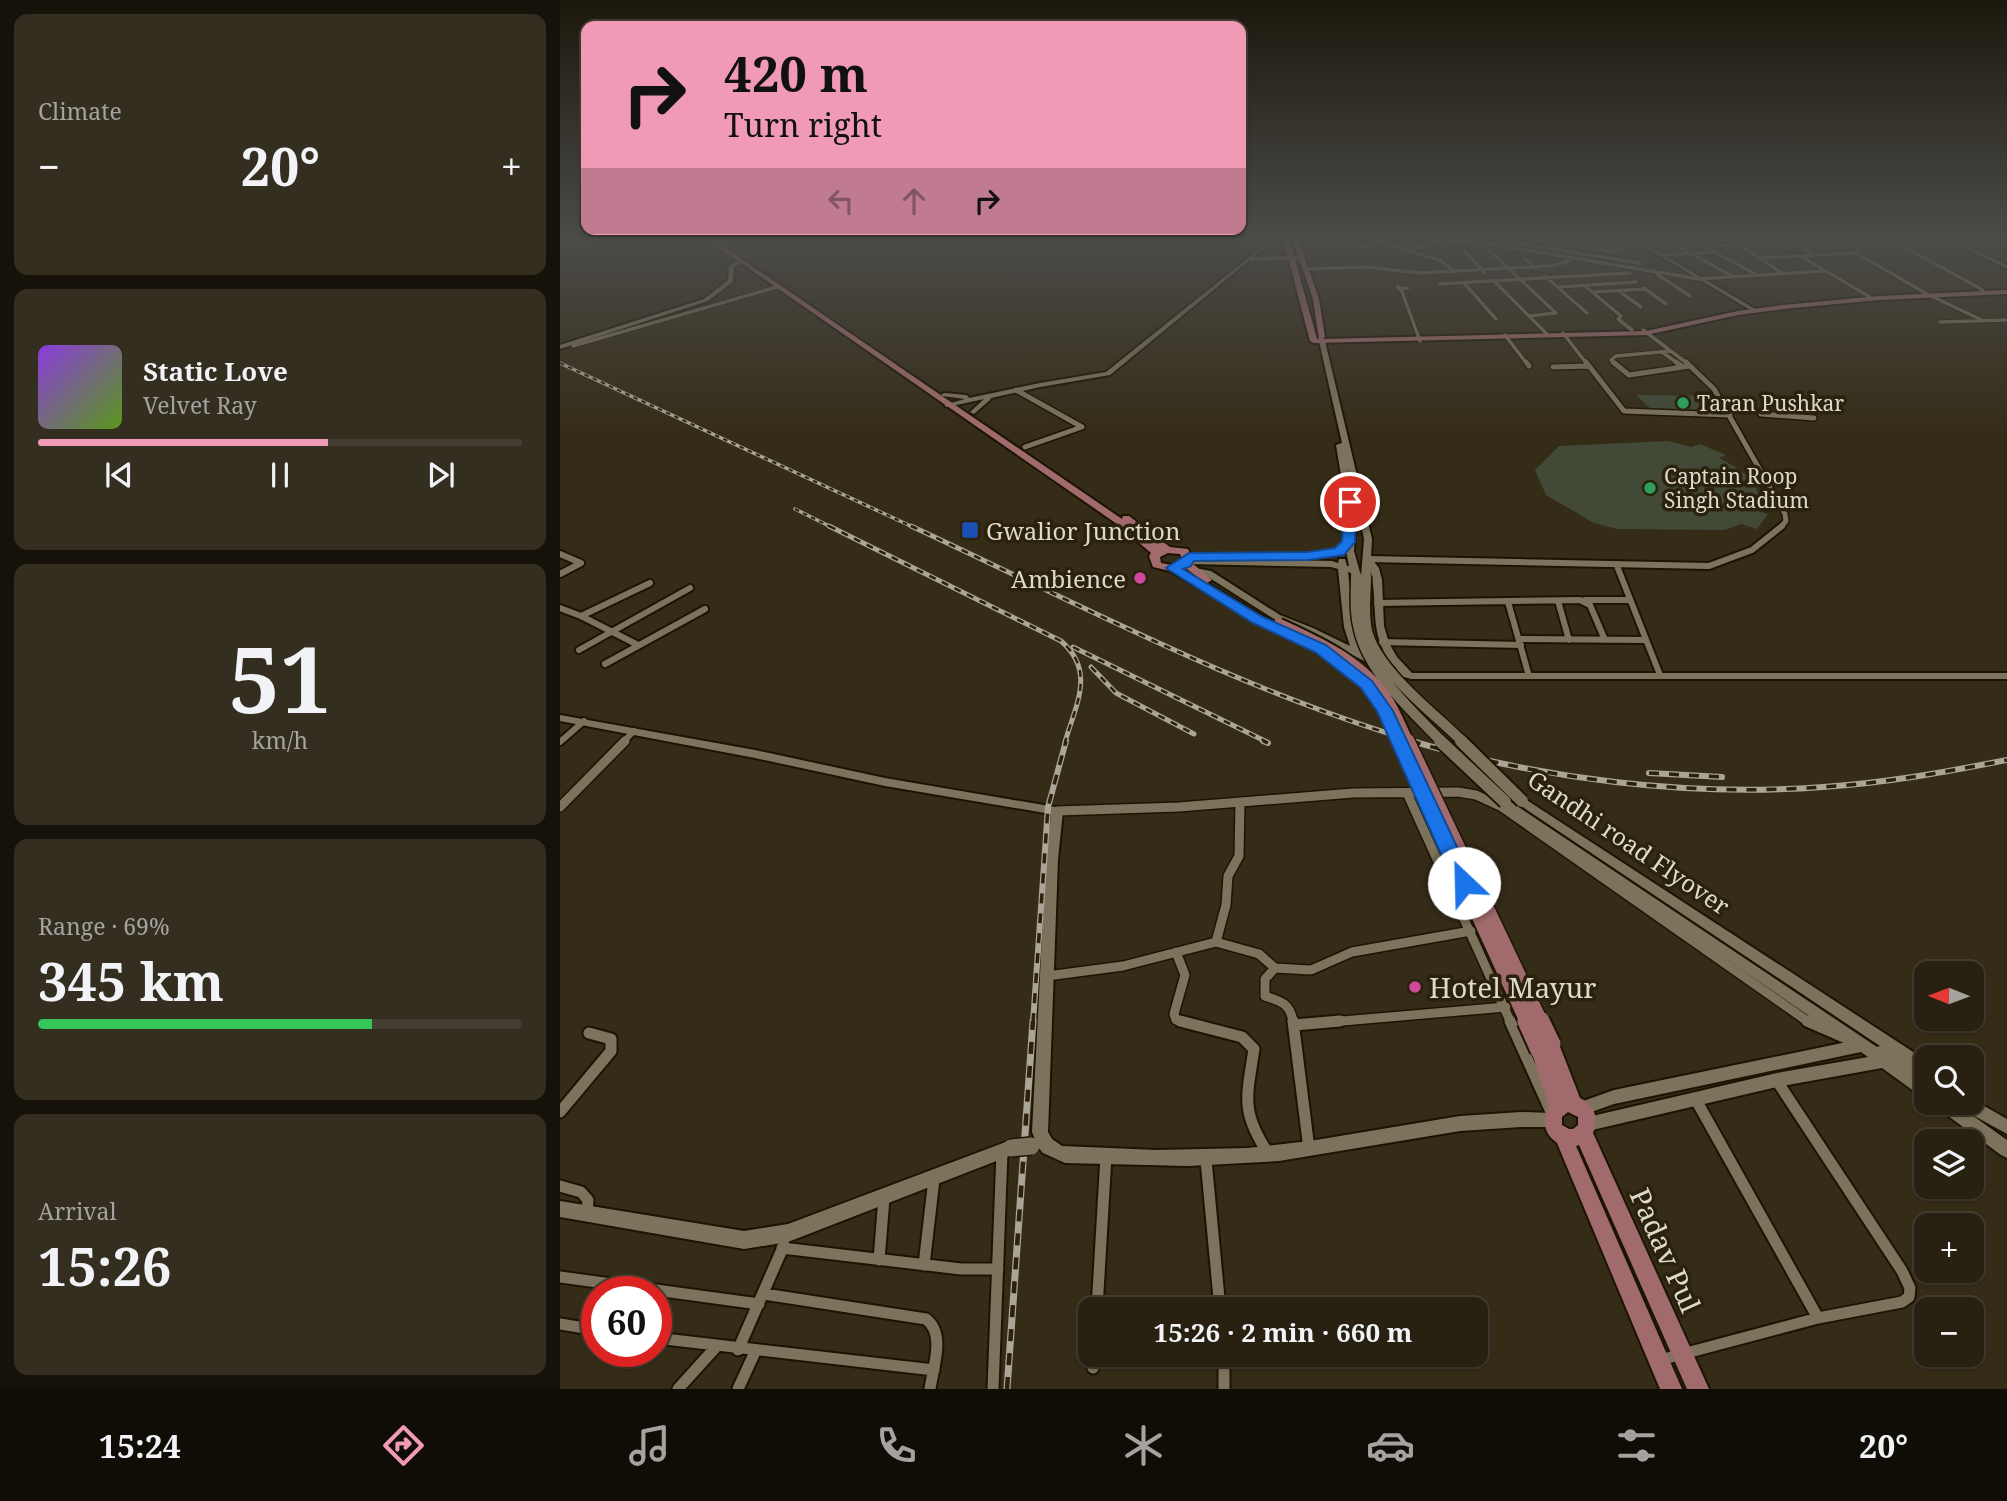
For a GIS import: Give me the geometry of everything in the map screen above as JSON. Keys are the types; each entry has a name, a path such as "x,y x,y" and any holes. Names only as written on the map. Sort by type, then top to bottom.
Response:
{"main road":[{"path":"560,347 695,303"},
{"path":"805,303 1162,551 1184,551 1193,565 1249,609 1277,626"},
{"path":"806,303 944,394 956,406 974,412 1160,542 1162,551 1154,562 1173,568 1340,661 1376,696 1546,1047 1569,1118"},
{"path":"956,406 1016,390 1108,374 1196,303"},
{"path":"1306,303 1318,338 1369,545 1368,559 1376,570 1382,642 1397,665 1411,676"},
{"path":"1316,303 1318,338 1348,485 1352,518 1349,542 1359,574"},
{"path":"1741,303 1752,309"},
{"path":"1506,337 1674,330 1752,309 1807,303"},
{"path":"1318,338 1420,339 1645,331"},
{"path":"1318,338 1420,339"},
{"path":"944,394 986,398"},
{"path":"974,412 986,398"},
{"path":"1173,568 1339,552 1349,542"},
{"path":"1339,552 1349,627 1356,651"},
{"name":"Gandhi road Flyover","path":"1368,559 1359,574 1360,634 1378,672 1477,777 1505,802 1861,1044"},
{"path":"1193,565 1205,561 1342,565 1359,574"},
{"path":"1193,565 1205,561"},
{"path":"1193,565 1278,617 1356,651 1390,670 1411,676 2007,676"},
{"name":"Gandhi road Flyover","path":"1359,574 1365,620 1370,640 1379,655 1401,682 1522,801 1914,1060"},
{"path":"560,718 885,782 1057,811 1052,859 1040,1132 1037,1145"},
{"path":"1569,1118 1614,1097 1861,1044 1914,1072"},
{"path":"1861,1044 1914,1083"},
{"path":"560,1209 744,1240 785,1240 884,1195 1007,1149 1037,1145 1065,1155 1206,1160 1268,1154 1480,1119 1569,1118 1696,1099 1777,1080 1883,1061"},
{"path":"1984,1110 2007,1126"},
{"path":"1984,1113 2007,1126"},
{"path":"1959,1115 2007,1150"},
{"name":"Padav Pul","path":"1569,1118 1698,1389"},
{"name":"Padav Pul","path":"1569,1118 1671,1389"}],"street":[{"path":"573,346 722,303"},
{"path":"1406,303 1420,339"},
{"path":"1482,303 1496,319"},
{"path":"1515,303 1547,334"},
{"path":"1529,316 1556,313 1545,303"},
{"path":"1575,303 1587,313"},
{"path":"1604,303 1632,330"},
{"path":"1635,303 1641,307"},
{"path":"1950,303 1984,321"},
{"path":"1940,322 2007,320"},
{"path":"1368,559 1709,566 1725,563 1753,550 1783,525 1784,514 1708,380 1645,331"},
{"path":"1564,334 1629,413 1730,415"},
{"path":"1506,337 1530,366"},
{"path":"1671,351 1616,356 1611,360 1629,375 1691,366"},
{"path":"1662,352 1683,367"},
{"path":"1553,367 1588,366"},
{"path":"1016,390 1082,427 1025,447"},
{"path":"1761,414 1814,418"},
{"path":"560,554 580,564 560,574"},
{"path":"1617,566 1660,675"},
{"path":"581,616 650,583"},
{"path":"579,650 690,588"},
{"path":"1580,600 1590,605 1605,640"},
{"path":"1377,603 1630,600"},
{"path":"1558,601 1569,640"},
{"path":"1508,602 1529,676"},
{"path":"560,608 638,645"},
{"path":"606,664 705,609"},
{"path":"1382,642 1646,640"},
{"path":"560,741 584,721"},
{"path":"560,807 634,731"},
{"path":"1057,811 1240,802 1353,793 1468,792 1502,807 1814,1026 1861,1044"},
{"path":"1407,793 1506,1007 1569,1118"},
{"path":"1216,942 1226,905 1228,876 1239,856 1240,802"},
{"path":"1046,976 1123,966 1216,942 1259,954 1275,968 1311,970 1352,952 1471,932"},
{"path":"1176,952 1185,975 1174,1014 1176,1020 1242,1037 1254,1049 1246,1101 1248,1117 1268,1154"},
{"path":"1275,968 1265,979 1265,996 1284,1002 1290,1008 1309,1149"},
{"path":"1294,1025 1506,1007"},
{"path":"560,1112 611,1051 611,1039 589,1033"},
{"path":"1658,1360 1818,1318 1902,1302 1909,1297 1910,1288 1902,1271 1777,1080"},
{"path":"1696,1099 1818,1318"},
{"path":"993,1389 1007,1149"},
{"path":"1098,1297 1106,1156"},
{"path":"1206,1160 1219,1297"},
{"path":"923,1265 934,1175"},
{"path":"560,1186 581,1192 588,1200 587,1214"},
{"path":"879,1260 884,1195"},
{"path":"738,1350 785,1240 879,1260 998,1269"},
{"path":"560,1277 926,1319 934,1325 938,1334 930,1389"},
{"path":"560,1324 581,1327"},
{"path":"672,1340 755,1352 934,1370"},
{"path":"678,1389 716,1347"},
{"path":"738,1389 755,1352"},
{"path":"1224,1367 1224,1389"}],"green space":[{"name":"Taran Pushkar","path":"1636,395 1715,396 1727,411 1653,411"},
{"name":"Captain Roop Singh Stadium","path":"1668,441 1691,447 1700,444 1726,455 1719,458 1751,481 1761,503 1757,511 1768,514 1757,529 1741,524 1725,530 1617,529 1594,523 1546,495 1535,470 1559,446"}],"tunnel":[{"path":"560,349 573,346"}],"railway":[{"path":"560,363 915,528"},
{"path":"795,509 829,526"},
{"path":"829,526 1061,641 1072,652 1081,676 1078,701 1065,742"},
{"path":"829,526 833,528"},
{"path":"911,526 1223,672 1287,698 1417,742"},
{"path":"1073,647 1267,742"},
{"path":"1091,667 1116,693 1194,734"},
{"path":"1033,1023 1048,807 1066,741"},
{"path":"1263,741 1268,743"},
{"path":"1411,741 1512,766 1563,775 1667,787 1719,789 1846,785 2007,760"},
{"path":"1649,773 1722,777"},
{"path":"1007,1389 1033,1021"}],"place":[{"name":"Taran Pushkar","path":"1683,403"},
{"name":"Captain Roop Singh Stadium","path":"1650,488"},
{"name":"Gwalior Junction","path":"970,530"},
{"name":"Ambience","path":"1140,578"},
{"name":"Hotel Mayur","path":"1415,987"}],"route":[{"path":"1350,502 1352,526 1349,542 1339,552 1308,556 1189,557 1186,563 1173,568 1258,620 1321,649 1351,669 1367,684 1385,711 1464,883"}]}
